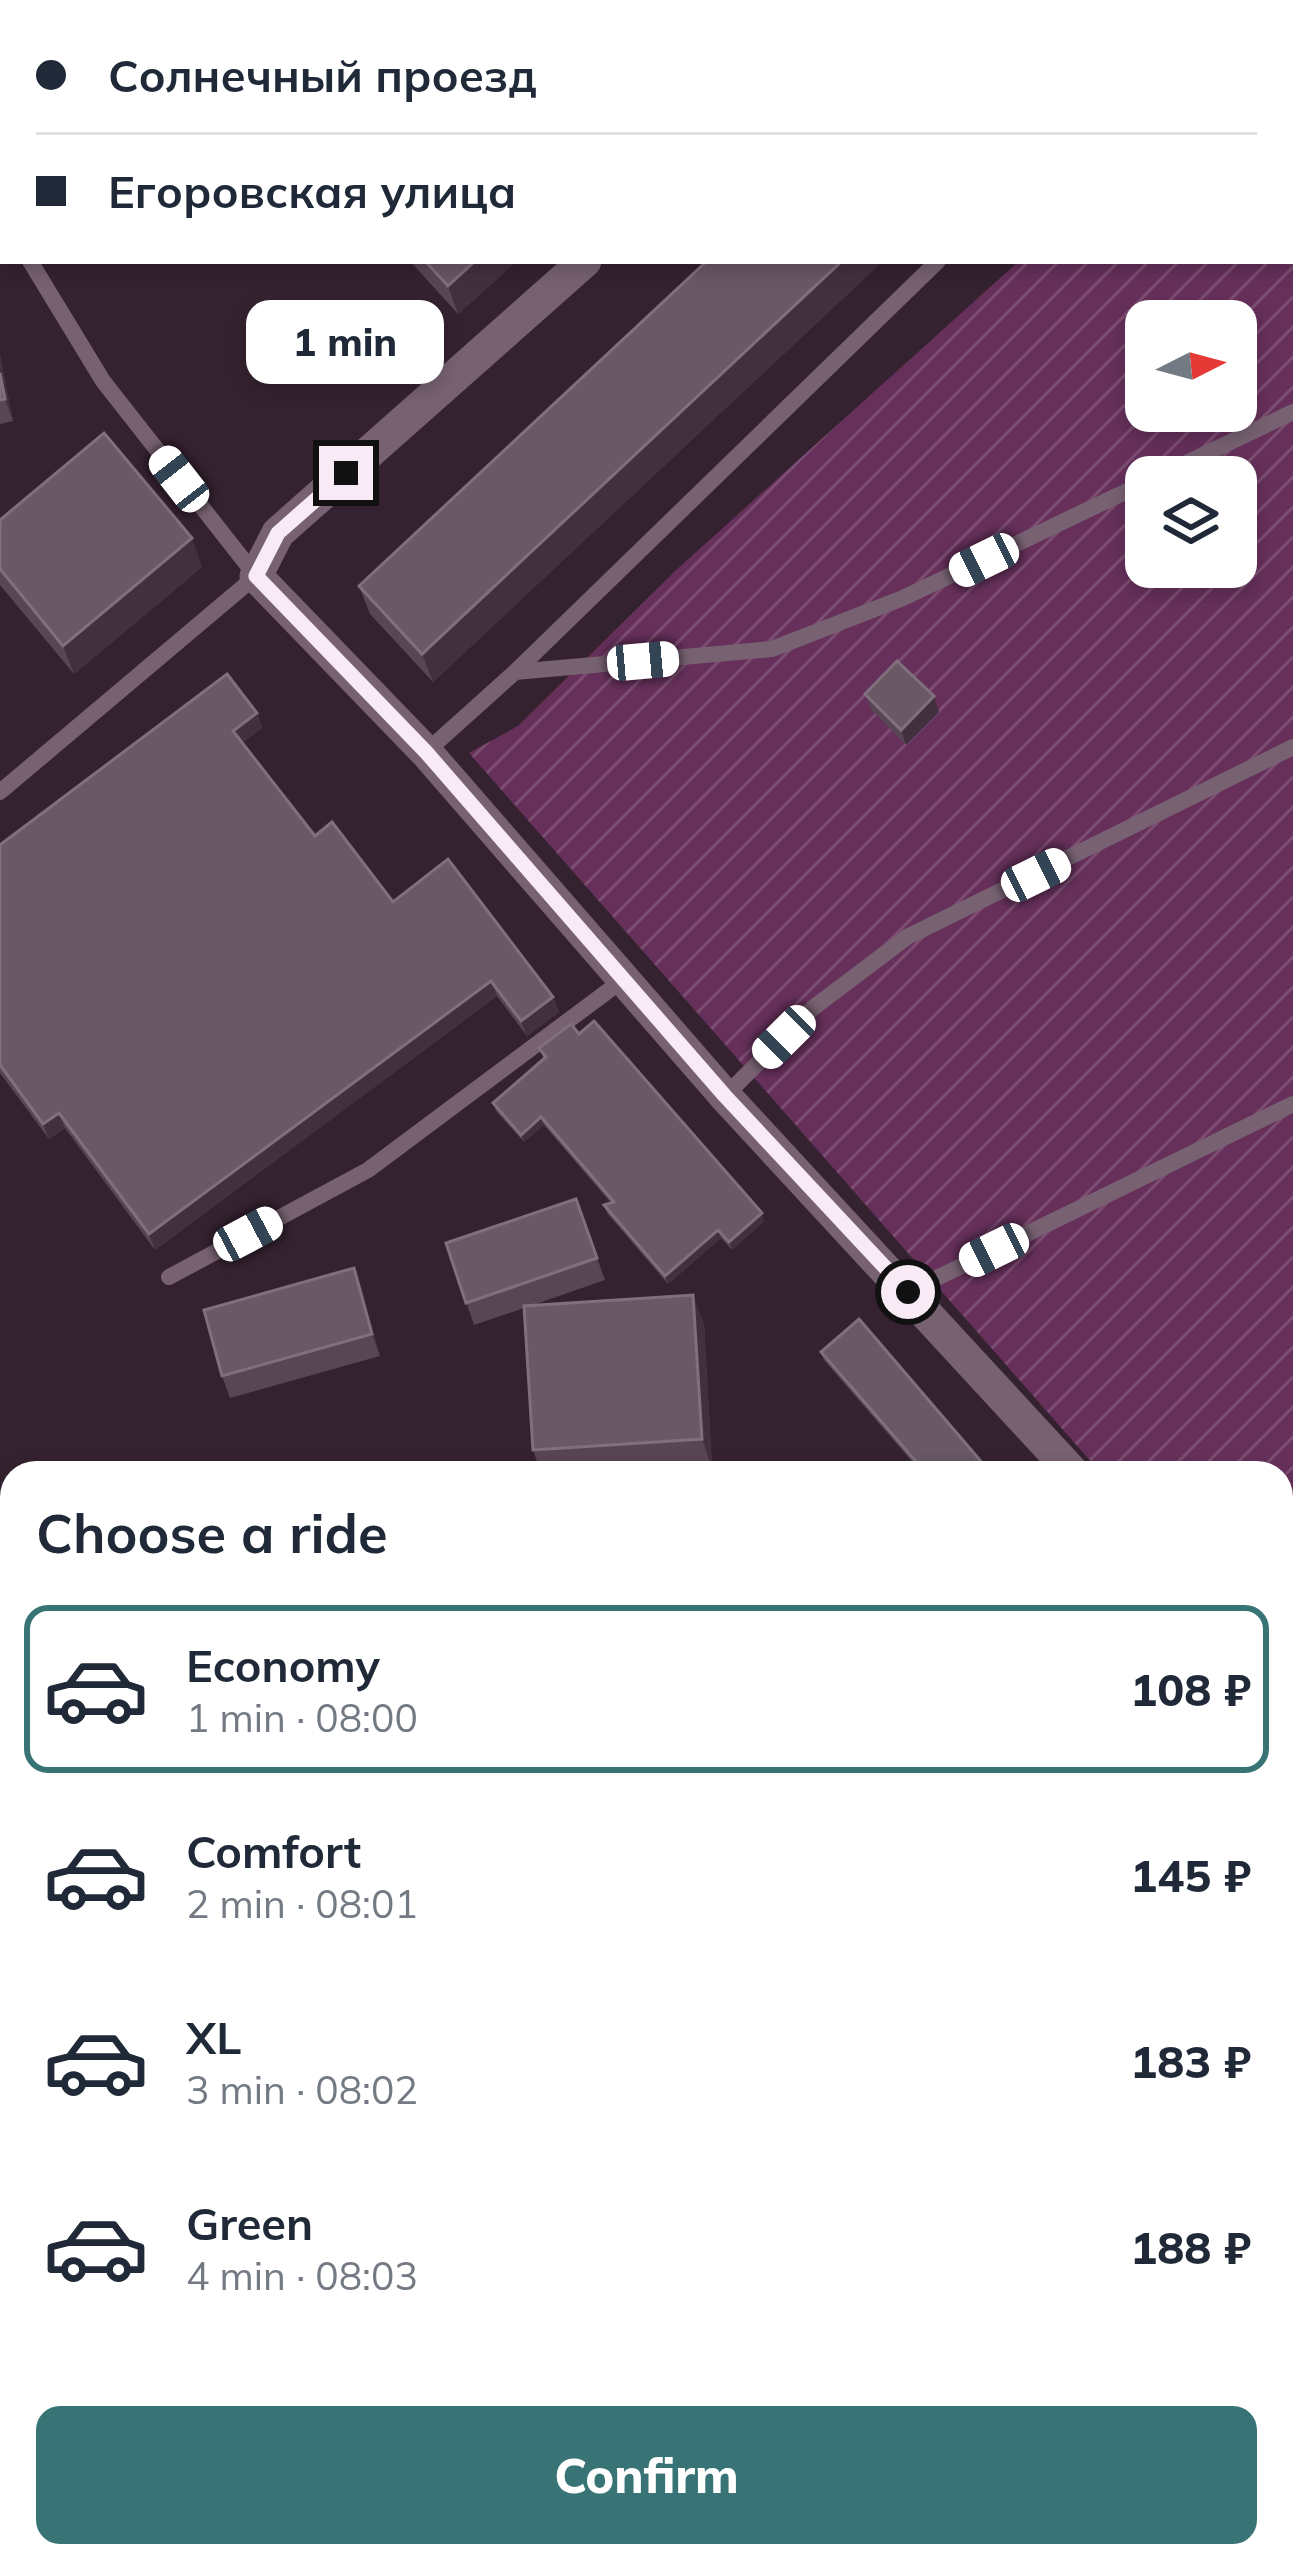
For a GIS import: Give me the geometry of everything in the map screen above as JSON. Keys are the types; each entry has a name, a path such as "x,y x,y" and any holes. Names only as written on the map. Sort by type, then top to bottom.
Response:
{"street":[{"path":"582,264 278,533 256,576 426,752 725,1096 1062,1461"}],"lane":[{"path":"0,792 256,576 103,381 32,264"},
{"path":"426,752 515,672 935,264"},
{"path":"1201,456 1293,412"},
{"path":"515,672 772,649 903,598 1125,492"},
{"path":"725,1096 813,1008 907,937 1293,747"},
{"path":"169,1277 368,1170 624,979"},
{"path":"908,1292 1293,1104"}],"green space":[{"path":"1016,264 1293,264 1293,1461 1090,1461 469,753 518,726 674,572"}],"building":[{"path":"428,264 472,264 448,286"},
{"path":"704,264 839,264 422,654 359,586"},
{"path":"104,433 192,538 63,646 0,569 0,520"},
{"path":"897,661 934,696 901,730 865,694"},
{"path":"227,674 257,713 233,731 315,836 332,822 393,902 448,859 553,997 521,1021 491,981 149,1234 59,1113 43,1124 0,1065 0,845"},
{"path":"594,1021 762,1213 729,1242 718,1230 665,1276 604,1205 614,1202 541,1117 521,1135 493,1103 546,1057 539,1048 571,1024 579,1034"},
{"path":"576,1199 597,1258 466,1303 446,1243"},
{"path":"354,1268 372,1334 222,1376 204,1310"},
{"path":"693,1295 702,1439 533,1450 524,1306"},
{"path":"859,1319 981,1461 916,1461 821,1352"}],"route":[{"path":"346,473 278,533 256,576 426,752 725,1096 908,1292"}]}
